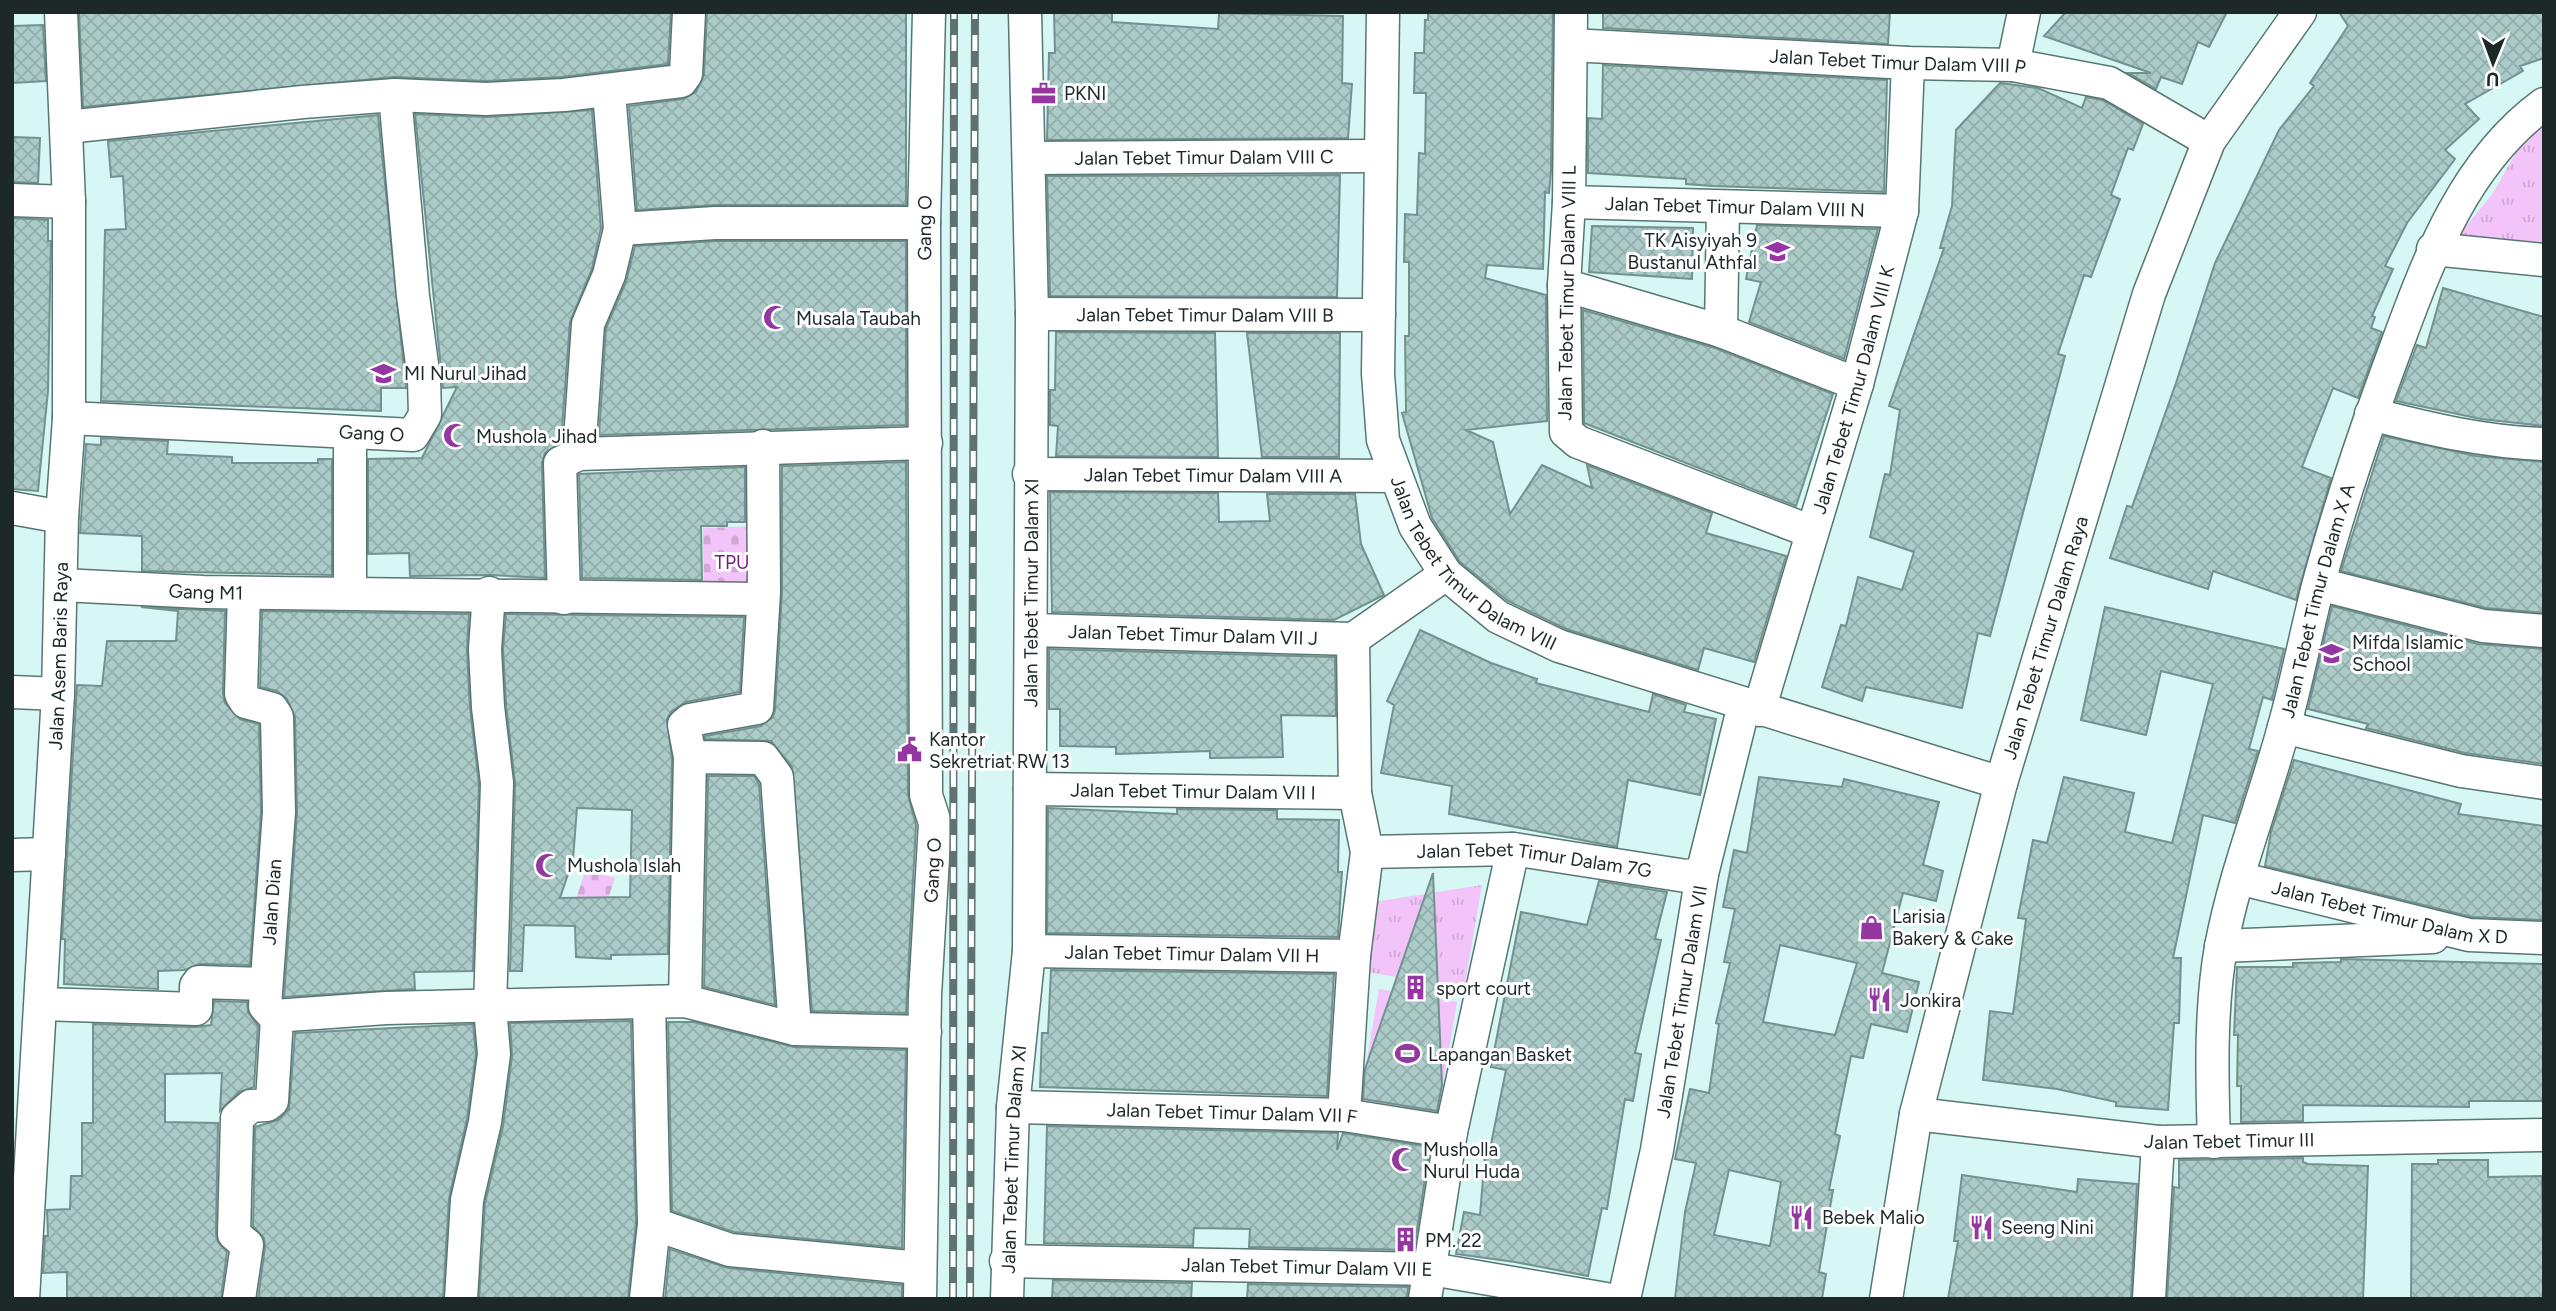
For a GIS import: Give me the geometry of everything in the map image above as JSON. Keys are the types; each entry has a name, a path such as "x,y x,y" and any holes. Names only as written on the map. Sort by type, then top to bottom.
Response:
{"street":[{"name":"Jalan Asem Baris Raya","path":"23,1299 58,694 62,517 69,418 69,202 61,12"},
{"path":"66,127 396,95 486,99 609,92 685,78 689,12"},
{"name":"Gang O","path":"920,1299 925,1032 935,823 926,795 924,223 929,12"},
{"name":"Jalan Tebet Timur Dalam XI","path":"1007,1299 1006,1261 1013,1107 1029,950 1032,630 1029,474 1032,314 1025,12"},
{"name":"Jalan Tebet Timur Dalam VIII","path":"1383,12 1378,374 1384,440 1415,526 1446,574 1498,617 1559,646 2001,783"},
{"name":"Jalan Tebet Timur Dalam VIII L","path":"1570,12 1564,427 1569,437 1812,532"},
{"path":"2013,65 2024,12"},
{"name":"Jalan Tebet Timur Dalam Raya","path":"1886,1299 1916,1114 2001,783 2149,294 2209,141 2300,12"},
{"name":"Jalan Tebet Timur Dalam VIII P","path":"1571,45 1908,63 2013,65 2109,83 2209,141"},
{"name":"Jalan Tebet Timur Dalam VIII K","path":"1752,708 1812,532 1857,384 1902,211 1908,63"},
{"path":"609,92 620,229 609,275 588,324 569,458 564,598 757,599 763,595"},
{"name":"Gang O","path":"69,418 350,434 413,435 425,415 424,379 412,296 396,95"},
{"name":"Jalan Tebet Timur Dalam X A","path":"2214,1142 2217,979 2221,946 2238,878 2284,727 2319,584 2371,414 2432,249 2477,175 2513,127 2544,104"},
{"name":"Jalan Tebet Timur Dalam VIII C","path":"1029,158 1379,156"},
{"path":"12,200 69,202"},
{"name":"Jalan Tebet Timur Dalam VIII N","path":"1569,202 1902,211"},
{"path":"1721,331 1723,208"},
{"path":"620,229 715,223 924,223"},
{"path":"2432,249 2544,260"},
{"path":"1564,285 1721,331 1857,384"},
{"name":"Jalan Tebet Timur Dalam VIII B","path":"1032,314 1379,315"},
{"path":"2371,414 2453,435 2493,442 2544,444"},
{"path":"350,434 350,593"},
{"path":"569,458 763,446 926,443"},
{"path":"685,1002 690,757 684,724 690,720 757,708 763,595 763,446"},
{"name":"Jalan Tebet Timur Dalam VIII A","path":"1029,474 1395,476"},
{"path":"12,508 62,517"},
{"path":"1344,1115 1354,956 1367,852 1355,793 1353,639 1446,574"},
{"path":"2319,584 2483,626 2544,631"},
{"name":"Gang M1","path":"62,585 244,593 489,593 564,598"},
{"name":"Jalan Dian","path":"244,593 241,694 246,702 272,709 277,717 279,812 266,984"},
{"path":"461,1299 467,1200 485,1122 494,1054 490,1007 497,821 485,649 489,593"},
{"name":"Jalan Tebet Timur Dalam VII J","path":"1032,630 1353,639"},
{"path":"12,692 58,694"},
{"name":"Jalan Tebet Timur Dalam VII","path":"1624,1299 1657,1150 1702,874 1752,708"},
{"path":"2284,727 2461,771 2544,783"},
{"path":"690,757 764,758 777,777 795,1029"},
{"name":"Jalan Tebet Timur Dalam VII I","path":"1030,789 1355,793"},
{"path":"1428,1284 1451,1132 1513,849"},
{"name":"Jalan Tebet Timur Dalam 7G","path":"1367,852 1513,849 1686,876 1702,874"},
{"path":"12,855 49,854"},
{"name":"Jalan Tebet Timur Dalam X D","path":"2238,878 2469,935 2544,938"},
{"path":"2221,946 2469,935"},
{"name":"Jalan Tebet Timur Dalam VII H","path":"1029,950 1354,956"},
{"path":"41,1004 196,1009 196,986 200,982 266,984 265,1006 277,1018 272,1101 267,1105 251,1106 237,1118 234,1234 247,1245 239,1299"},
{"path":"646,1299 654,1224 649,1002"},
{"path":"277,1018 386,1008 685,1002 795,1029 925,1032"},
{"name":"Jalan Tebet Timur Dalam VII F","path":"1013,1107 1344,1115 1451,1132"},
{"name":"Jalan Tebet Timur III","path":"1916,1114 2158,1142 2544,1135"},
{"path":"2148,1299 2158,1142"},
{"path":"654,1224 730,1250 920,1268"},
{"name":"Jalan Tebet Timur Dalam VII E","path":"1006,1261 1428,1284 1606,1299"}],"green space":[{"path":"2544,123 2544,251 2452,243 2493,193 2528,132"},
{"name":"TPU","path":"759,526 761,595 704,597 703,528"},
{"path":"586,869 615,878 600,923 571,914"},
{"path":"1482,885 1464,989 1368,972 1374,902"},
{"name":"Lapangan Basket","path":"1379,989 1457,1002 1437,1119 1359,1106"}],"building":[{"path":"79,12 671,12 668,64 562,77 486,81 394,77 83,107"},
{"path":"707,12 906,12 906,205 715,205 637,210 629,106 683,99 696,92 704,75"},
{"path":"1054,12 1112,12 1112,22 1218,29 1219,13 1343,16 1342,83 1352,84 1348,138 1047,140 1049,53 1055,53"},
{"path":"1428,12 1553,12 1551,171 1549,193 1545,192 1543,269 1487,265 1485,278 1546,295 1547,421 1466,430 1493,442 1510,514 1542,465 1592,488 1587,465 1712,513 1706,533 1786,556 1754,662 1704,648 1698,670 1566,629 1508,601 1460,562 1432,518 1402,413 1406,412 1405,336 1409,336 1409,262 1404,262 1405,214 1417,215 1419,153 1425,154 1426,93 1414,93 1415,53 1424,53 1425,20 1428,20"},
{"path":"1603,12 1890,12 1888,44 1603,28"},
{"path":"2066,12 2227,12 2209,47 2198,42 2182,84 2161,77 2156,89 2128,73 2151,73 2044,36"},
{"path":"2339,12 2544,12 2544,58 2520,66 2523,71 2465,104 2479,119 2445,150 2455,159 2407,223 2385,266 2393,269 2372,316 2375,317 2371,328 2382,332 2358,398 2333,388 2302,467 2331,478 2296,600 2213,571 2208,589 2110,558 2127,506 2132,507 2215,263 2279,130 2314,86 2310,83 2348,26"},
{"path":"43,25 46,81 12,83 12,26"},
{"path":"1603,65 1887,80 1884,192 1713,186 1686,184 1686,179 1588,173 1588,118 1602,119"},
{"path":"2000,83 2038,88 2082,108 2086,97 2103,100 2143,124 2133,150 2128,148 2111,195 2120,199 2091,277 2084,275 2058,354 2065,356 1990,636 1978,633 1962,708 1866,687 1862,701 1822,687 1841,625 1846,626 1858,577 1902,590 1914,552 1870,537 1885,474 1890,475 1900,410 1889,406 1944,248 1940,248 1952,206 1956,130"},
{"path":"592,110 601,228 592,269 570,322 561,442 545,453 542,463 545,578 490,575 410,576 409,553 368,554 368,459 422,458 457,387 443,388 415,114 487,117"},
{"path":"378,115 406,388 381,388 381,411 101,401 105,230 126,229 123,176 111,177 108,141"},
{"path":"12,137 40,138 38,183 12,182"},
{"path":"1340,175 1337,297 1050,296 1047,176"},
{"path":"12,218 48,220 48,241 51,241 48,391 38,491 12,489"},
{"path":"1757,225 1878,229 1844,359 1749,322 1761,282 1746,279"},
{"path":"1592,226 1693,228 1692,279 1589,272"},
{"path":"716,241 906,241 906,425 599,435 606,328 626,282 635,246"},
{"path":"2443,288 2544,317 2544,426 2481,419 2396,401 2417,345 2426,348"},
{"path":"1583,310 1715,348 1833,394 1796,506 1584,423"},
{"path":"1056,332 1215,333 1218,457 1056,456 1058,426 1050,425 1050,390 1055,390"},
{"path":"1247,333 1340,333 1339,457 1262,457"},
{"path":"2384,436 2476,456 2544,462 2544,613 2486,608 2341,571"},
{"path":"101,438 168,441 167,454 232,457 232,463 318,463 318,459 332,459 332,575 142,571 142,536 80,533 86,444 101,445"},
{"path":"906,462 908,795 916,825 906,1013 812,1011 792,767 771,741 705,739 705,736 761,726 773,717 775,710 782,592 782,466"},
{"path":"745,467 745,522 727,522 727,526 701,526 702,580 582,578 579,474"},
{"path":"1050,492 1218,493 1219,522 1270,521 1267,494 1355,494 1361,544 1384,595 1334,620 1052,612"},
{"path":"2332,606 2478,644 2544,649 2544,764 2465,753 2366,728 2368,724 2308,709"},
{"path":"141,607 225,611 225,703 240,719 259,724 261,812 250,965 200,964 185,970 158,971 158,989 64,984 65,939 62,939 77,685 102,686 107,641 176,641 178,611"},
{"path":"2105,607 2284,649 2272,700 2263,697 2249,749 2258,751 2235,823 2203,815 2173,958 2181,958 2179,1023 2174,1023 2168,1110 2116,1106 2116,1102 2057,1089 1983,1080 1990,1011 2013,1014 2026,919 2018,918 2033,840 2047,843 2064,777 2134,793 2125,832 2172,843 2213,684 2161,671 2146,735 2081,720"},
{"path":"262,611 469,614 467,650 470,708 479,784 473,971 414,972 415,989 284,997 297,813 295,717 287,699 277,691 260,687"},
{"path":"506,614 744,617 740,692 686,702 672,711 667,719 672,759 668,954 611,955 611,959 576,957 575,926 524,925 522,971 510,971 515,783 503,649","holes":["577,808 632,810 630,897 560,898 573,859"]},
{"path":"1420,630 1491,663 1537,679 1536,683 1649,712 1653,694 1686,705 1684,712 1716,719 1700,795 1628,780 1617,847 1449,814 1452,786 1381,773 1394,705 1387,701"},
{"path":"1049,649 1335,657 1336,716 1281,715 1283,757 1210,758 1210,751 1116,754 1116,747 1060,746 1060,709 1049,709"},
{"path":"2294,760 2461,804 2458,814 2544,826 2544,920 2472,917 2265,866 2271,832"},
{"path":"708,776 754,776 759,784 775,1005 704,987"},
{"path":"1759,777 1842,787 1844,779 1939,802 1923,865 1943,871 1936,901 1903,893 1882,973 1919,982 1907,1032 1871,1024 1863,1058 1851,1056 1835,1134 1840,1136 1829,1190 1833,1190 1819,1272 1826,1274 1822,1299 1675,1299 1685,1212 1696,1163 1675,1159 1690,1089 1709,1093 1719,1024 1716,1023 1730,963 1724,962 1735,909 1723,907 1734,850 1747,853","holes":["1780,945 1857,963 1835,1035 1763,1022","1729,1170 1781,1182 1770,1246 1714,1235"]},
{"path":"1048,808 1177,814 1177,809 1277,810 1277,819 1339,820 1338,872 1342,872 1338,937 1047,933"},
{"name":"Lapangan Basket","path":"1433,873 1442,1085 1437,1111 1363,1099 1365,1069"},
{"path":"1599,881 1667,892 1655,939 1661,940 1635,1053 1641,1054 1633,1101 1625,1099 1607,1209 1602,1208 1588,1276 1456,1254 1464,1212 1480,1215 1485,1154 1489,1154 1506,1070 1491,1067 1521,912 1587,925"},
{"path":"2341,959 2544,964 2544,1101 2469,1101 2469,1107 2303,1105 2303,1121 2241,1122 2241,1086 2237,1086 2238,1035 2234,1035 2237,967 2293,967 2293,963 2341,962"},
{"path":"1051,970 1334,974 1327,1096 1040,1087 1042,1033 1048,1033"},
{"path":"214,1001 247,1002 248,1012 258,1026 254,1087 239,1092 220,1111 222,1073 165,1074 165,1122 218,1123 216,1234 218,1242 227,1252 221,1299 67,1299 67,1272 43,1273 45,1236 48,1236 47,1210 70,1209 71,1176 82,1176 82,1123 93,1123 93,1024 195,1027 211,1025"},
{"path":"631,1021 636,1223 628,1299 479,1299 485,1203 503,1126 512,1056 510,1023"},
{"path":"668,1022 694,1022 794,1047 906,1050 902,1248 734,1232 672,1211"},
{"path":"473,1024 476,1054 467,1119 449,1199 443,1299 258,1299 265,1247 264,1238 253,1226 255,1127 278,1120 289,1109 295,1033"},
{"path":"1047,1126 1338,1133 1337,1150 1343,1133 1430,1147 1414,1250 1249,1247 1250,1229 1194,1228 1193,1246 1044,1243"},
{"path":"2303,1158 2303,1162 2308,1164 2368,1166 2363,1299 2167,1299 2174,1187 2179,1188 2179,1160"},
{"path":"2438,1160 2488,1160 2488,1177 2542,1176 2544,1299 2411,1299 2412,1164 2438,1164"},
{"path":"1962,1175 2077,1192 2078,1179 2137,1184 2131,1299 1948,1299 1958,1241 1954,1241"},
{"path":"670,1249 728,1268 902,1285 902,1299 665,1299"},
{"path":"1053,1280 1192,1283 1191,1299 1052,1299"},
{"path":"1248,1284 1408,1287 1407,1299 1247,1299"}],"railway":[{"path":"953,1299 954,12"},
{"path":"970,1299 975,12"}],"place":[{"name":"PKNI","path":"1044,93"},
{"name":"TK Aisyiyah 9 Bustanul Athfal","path":"1777,251"},
{"name":"Musala Taubah","path":"776,318"},
{"name":"MI Nurul Jihad","path":"384,373"},
{"name":"Mushola Jihad","path":"456,436"},
{"name":"Mifda Islamic School","path":"2332,653"},
{"name":"Kantor Sekretriat RW 13","path":"909,750"},
{"name":"Mushola Islah","path":"547,865"},
{"name":"Larisia Bakery & Cake","path":"1872,927"},
{"name":"sport court","path":"1416,988"},
{"name":"Jonkira","path":"1880,1000"},
{"name":"Lapangan Basket","path":"1408,1054"},
{"name":"Musholla Nurul Huda","path":"1403,1160"},
{"name":"Bebek Malio","path":"1802,1217"},
{"name":"Seeng Nini","path":"1981,1227"},
{"name":"PM. 22","path":"1405,1240"}]}
